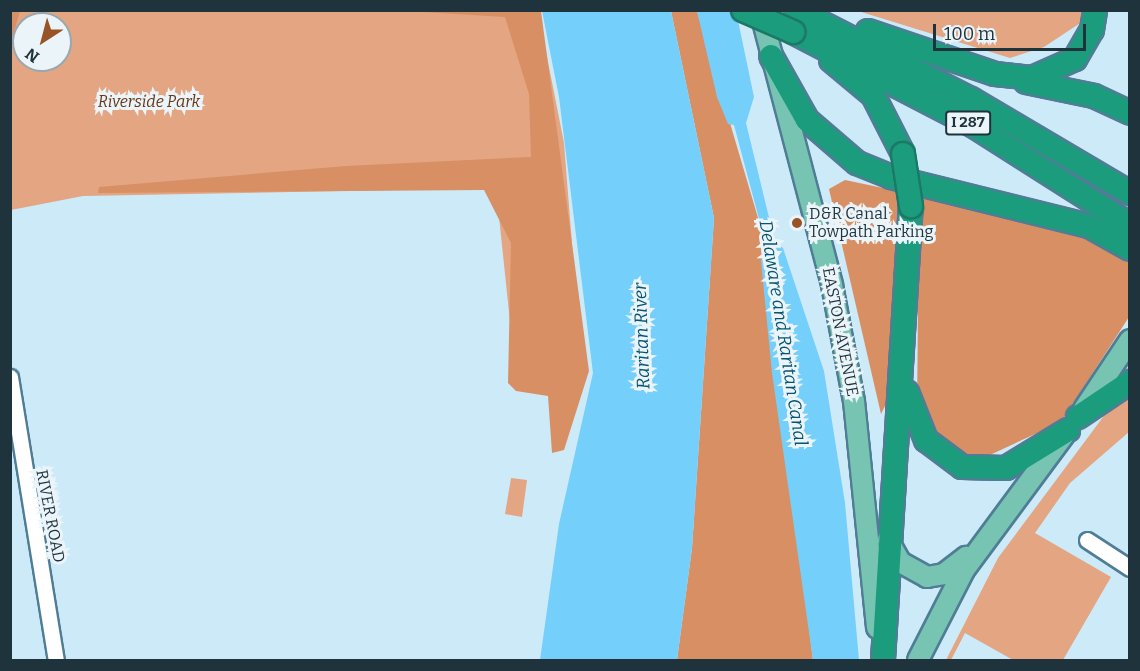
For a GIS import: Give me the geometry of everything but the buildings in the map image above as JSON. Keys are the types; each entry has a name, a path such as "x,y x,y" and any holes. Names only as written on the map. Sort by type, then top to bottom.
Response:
{"highway":[{"name":"I 287","path":"743,10 796,26 849,35 1130,193"},
{"path":"1011,78 1049,75 1075,59 1092,30 1095,10"},
{"name":"I 287","path":"796,26 974,126 1130,225"},
{"path":"796,26 873,96 903,154 911,206 903,370 883,660"},
{"path":"849,35 867,31 1011,78 1095,96 1130,113"},
{"path":"771,56 807,120 857,163 891,177 1089,226 1130,249"},
{"path":"903,370 913,415 926,440 962,467 1006,468 1130,382"}],"main road":[{"name":"EASTON AVENUE","path":"760,10 832,285 865,485 878,660"},
{"path":"918,660 946,598 1130,340"},
{"path":"865,485 891,546 909,570 936,577 985,541"}],"street":[{"name":"RIVER ROAD","path":"10,377 16,463 56,660"},
{"path":"1087,540 1130,568"}],"green space":[{"path":"1100,10 1044,47 1010,58 858,11"},
{"name":"Riverside Park","path":"11,11 538,11 564,143 583,382 516,379 496,188 83,196 11,210"},
{"path":"1129,393 1129,432 1070,483 1035,533 1111,577 1063,660 1013,660 965,633 951,660 946,660 998,558 1115,401"},
{"path":"511,478 527,480 522,517 505,514"}],"shaded area":[{"path":"10,11 20,11 12,12 11,42"},
{"path":"406,11 541,11 589,371 564,450 552,453 548,396 516,391 508,383 511,243 484,190 98,193 99,187 346,166 531,157 529,94 505,17"},
{"path":"671,11 697,11 766,245 762,253 813,660 677,660 692,548 714,218"},
{"path":"845,180 902,192 894,388 881,414 829,189"},
{"path":"919,196 1091,235 1129,260 1129,317 1061,422 979,460 946,449 917,415"}],"water":[{"name":"Raritan River","path":"542,11 671,11 714,218 692,548 677,660 540,660 559,524 593,373 559,97"},
{"name":"Delaware and Raritan Canal","path":"697,11 736,11 754,97 746,123 775,242 783,248 824,371 845,503 859,660 813,660 772,373 761,261 766,245 734,125 728,124 717,97"}],"place":[{"name":"D&R Canal Towpath Parking","path":"797,223"}]}
